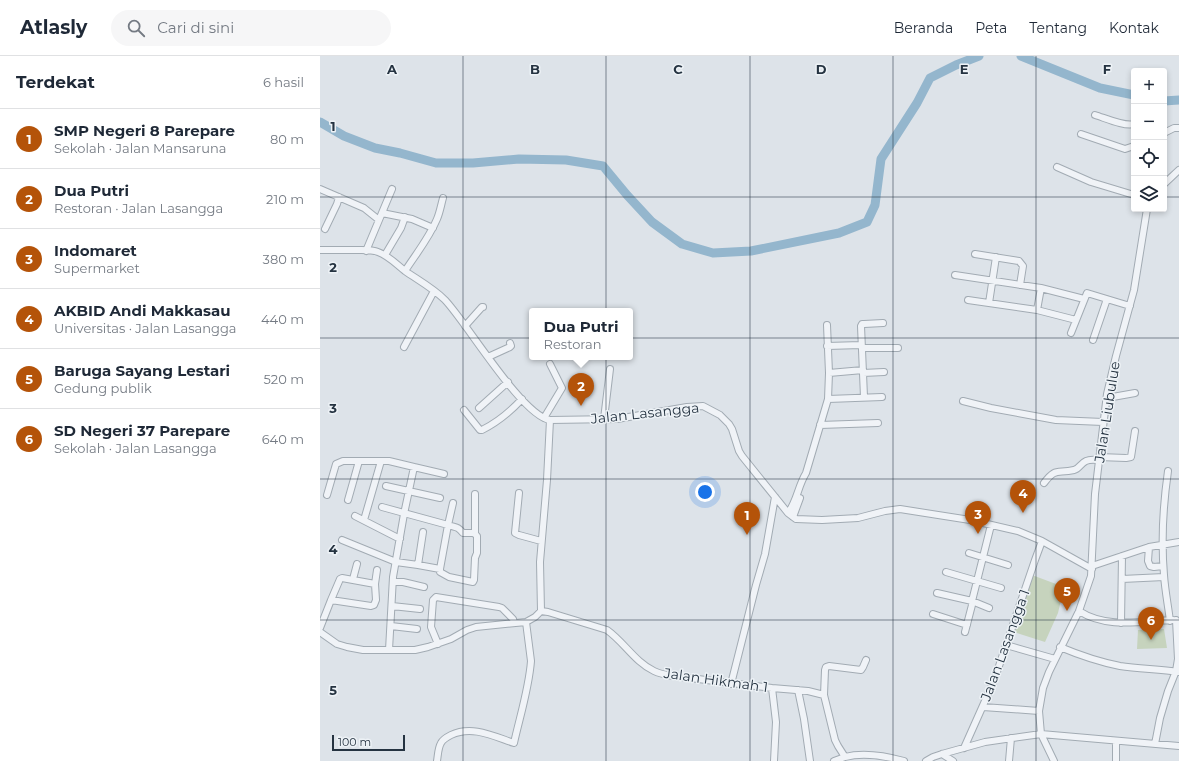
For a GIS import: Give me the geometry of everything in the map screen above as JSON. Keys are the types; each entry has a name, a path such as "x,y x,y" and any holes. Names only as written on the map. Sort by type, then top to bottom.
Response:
{"street":[{"path":"1095,115 1131,125"},
{"path":"1167,132 1174,128 1179,128"},
{"path":"1081,134 1125,149 1131,147"},
{"path":"1056,167 1091,182 1131,194"},
{"path":"1167,181 1179,170"},
{"path":"366,251 392,188"},
{"path":"320,189 364,208 379,220"},
{"path":"325,229 339,197"},
{"path":"405,271 433,228 438,218 444,198"},
{"name":"Jalan Liubulue","path":"1041,734 1039,711 1044,688 1060,647 1078,611 1092,568 1095,494 1106,398 1134,290 1147,212"},
{"path":"382,213 405,217 433,228"},
{"path":"385,255 401,228 405,217"},
{"path":"320,250 376,251 385,255 434,291 449,304 488,357 522,399 531,409 547,419"},
{"path":"975,254 1020,262 1023,266 1020,285"},
{"path":"989,303 996,257"},
{"path":"955,275 1042,288 1084,299"},
{"path":"1038,310 1042,288"},
{"path":"404,347 434,291"},
{"path":"1071,333 1087,293 1130,306"},
{"path":"1093,340 1107,299"},
{"path":"968,300 1038,310 1076,320"},
{"path":"465,326 483,307"},
{"path":"864,397 860,329 862,324 883,323"},
{"path":"827,325 828,399 806,473 806,480 791,515 799,520 854,518 900,509 942,515 1018,531 1042,541 1092,568 1149,547 1179,542"},
{"path":"488,357 511,346 510,343"},
{"path":"827,346 898,348"},
{"path":"320,632 337,644 347,647 363,650 415,650 438,644 476,627 526,622 535,617 541,611 540,562 547,480 547,419 562,388 550,364"},
{"path":"604,419 610,370"},
{"path":"828,373 884,372"},
{"path":"479,408 508,382"},
{"path":"1106,398 1135,393"},
{"path":"828,399 882,397"},
{"path":"464,410 480,430 482,430 502,418 522,399"},
{"path":"964,401 991,408 1056,420 1103,422"},
{"name":"Jalan Lasangga","path":"547,419 604,419 703,406 720,415 730,424 742,456 791,515"},
{"path":"820,425 878,423"},
{"path":"1044,483 1051,474 1076,469 1086,461 1131,457 1135,431"},
{"path":"327,495 336,464 343,461 389,461 444,474"},
{"path":"348,500 358,461"},
{"path":"364,520 381,462"},
{"path":"389,650 393,582 404,514 414,468"},
{"path":"1155,744 1160,718 1168,691 1178,672 1178,650 1175,620 1164,577 1163,566 1162,544 1168,471"},
{"path":"386,486 440,498"},
{"path":"342,540 396,562 440,570 440,572 445,575 472,582 474,581 474,558 477,553 477,536 475,534 475,494"},
{"path":"518,494 515,533 519,536 541,540"},
{"path":"732,684 765,554 775,497"},
{"path":"440,570 453,504"},
{"path":"382,507 458,528 463,533 475,534"},
{"path":"355,516 400,539"},
{"path":"965,632 991,525"},
{"path":"418,565 423,532"},
{"name":"Jalan Lasangga 1","path":"964,748 993,683 1042,541"},
{"path":"1149,547 1148,561 1150,566 1163,566"},
{"path":"969,553 1008,565"},
{"path":"1121,623 1122,556"},
{"path":"353,579 357,564"},
{"path":"331,600 371,606 374,605 376,600 376,570"},
{"path":"946,572 1001,588"},
{"path":"320,628 341,578 344,577 375,584"},
{"path":"1122,579 1164,577"},
{"path":"393,582 403,582 424,587"},
{"path":"937,593 972,601 989,608"},
{"path":"438,644 431,627 433,600 436,597 502,608 513,619 514,623"},
{"path":"392,606 420,609"},
{"name":"Jalan Hikmah 1","path":"541,611 591,624 607,630 613,634 642,663 659,673 732,684 798,690 824,695"},
{"path":"1078,611 1086,616 1099,620 1121,623 1175,620"},
{"path":"933,614 967,625"},
{"path":"437,761 440,744 458,732 476,731 514,743 529,678 531,661 526,622"},
{"path":"391,626 417,629"},
{"path":"1006,645 1055,659"},
{"path":"1060,647 1071,652 1119,666 1178,672"},
{"path":"845,757 835,740 824,695 825,670 826,667 829,666 861,670 864,667 866,660"},
{"path":"772,688 776,722 774,761"},
{"path":"798,690 810,761"},
{"path":"983,707 1039,711"},
{"path":"926,761 933,757 964,748 1011,738 1041,734 1179,746"},
{"path":"1041,734 1054,761"},
{"path":"1010,761 1011,738"},
{"path":"1116,741 1116,761"},
{"path":"942,754 953,761"},
{"path":"834,761 845,757 853,758 869,755 904,761"}],"green space":[{"path":"1032,575 1064,587 1058,613 1045,642 1014,632"},
{"path":"1164,629 1167,648 1137,649 1138,630"}],"waterway":[{"path":"320,122 344,136 375,148 436,163 473,163 519,159 566,160 603,166 652,222 682,244 713,253 751,251 839,233 867,222 875,205 881,159 917,103 930,78 956,65 979,56"},
{"path":"1021,56 1100,88 1131,94"},
{"path":"1167,101 1179,100"}],"place":[{"name":"Dua Putri","path":"581,406"},
{"name":"AKBID Andi Makkasau","path":"1023,513"},
{"name":"Indomaret","path":"978,534"},
{"name":"SMP Negeri 8 Parepare","path":"747,535"},
{"name":"Baruga Sayang Lestari","path":"1067,611"},
{"name":"SD Negeri 37 Parepare","path":"1151,640"}]}
